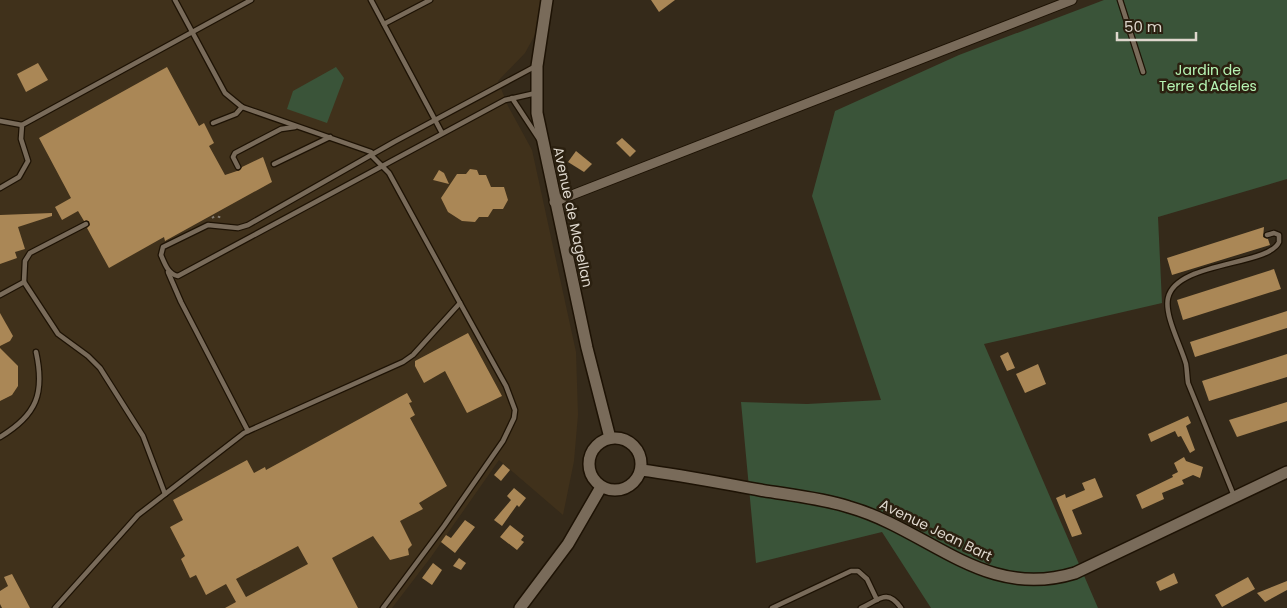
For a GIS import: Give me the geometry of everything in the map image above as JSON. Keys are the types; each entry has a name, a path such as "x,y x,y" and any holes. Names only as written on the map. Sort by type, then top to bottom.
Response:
{"street":[{"name":"Avenue de Magellan","path":"547,0 537,66 536,93 542,145 587,348 610,438"},
{"path":"554,202 1072,0"},
{"path":"610,438 627,440 634,446 641,461 641,470 633,484 626,488 618,491 601,487 590,473 590,455 594,447 610,438"},
{"name":"Avenue Jean Bart","path":"641,470 849,507 888,522 982,571 1012,579 1032,580 1060,577 1074,573 1287,472"},
{"path":"520,608 568,544 601,487"}],"lane":[{"path":"175,0 225,93 242,107 371,152 372,156 383,165 506,386 515,410 514,418 503,441 444,526 383,608"},
{"path":"0,121 22,125 251,0"},
{"path":"371,0 442,133"},
{"path":"384,24 430,0"},
{"path":"1120,0 1143,72"},
{"path":"248,431 181,302 161,256 163,247 208,225 238,228 248,225 435,120 537,66"},
{"path":"167,269 173,275 178,276 505,100 536,93"},
{"path":"512,98 542,145"},
{"path":"213,124 236,114 242,107"},
{"path":"238,167 233,157 236,153 281,129 286,125 283,121"},
{"path":"0,188 19,177 28,161 21,139 22,125"},
{"path":"281,129 290,127 305,128"},
{"path":"274,164 330,137"},
{"path":"86,224 30,253 25,261 24,282 58,334 88,356 100,368 143,436 165,494"},
{"path":"248,225 254,234"},
{"path":"1234,497 1188,383 1186,365 1174,333 1167,305 1172,289 1196,274 1223,264 1272,252 1279,242 1279,234 1274,232 1267,235"},
{"path":"0,295 24,282"},
{"path":"55,608 138,515 248,431 403,362 413,355 460,303"},
{"path":"0,437 18,424 38,398 40,369 36,352"},
{"path":"772,608 851,571 858,571 867,578 877,600"},
{"path":"861,608 889,596 895,599 902,608"}],"shaded area":[{"path":"0,0 546,0 536,33 525,53 498,81 508,106 532,150 576,352 578,415 574,461 563,515 499,460 431,557 392,608 0,608"}],"green space":[{"name":"Jardin de Terre d'Adeles","path":"1104,0 1287,0 1287,179 1158,217 1162,303 984,344 1098,608 931,608 882,532 756,563 741,402 807,404 881,400 812,196 835,111 959,55"},
{"path":"336,67 344,78 327,123 287,109 293,91"}],"building":[{"path":"651,0 675,0 659,12"},
{"path":"38,63 48,80 26,92 17,74"},
{"path":"167,67 199,126 204,123 214,143 209,146 225,175 240,170 242,167 263,157 272,182 165,241 164,237 109,268 87,228 90,225 89,221 84,221 78,211 62,220 55,207 71,198 39,138"},
{"path":"622,138 636,151 630,157 616,143"},
{"path":"576,151 592,164 584,172 568,162"},
{"path":"470,169 477,170 479,175 486,175 491,187 504,187 508,200 503,209 493,209 488,217 479,217 475,222 462,221 448,212 441,198 457,174 466,174"},
{"path":"439,170 444,173 449,184 433,180"},
{"path":"52,213 52,216 18,227 25,249 15,252 17,258 0,264 0,215"},
{"path":"1264,227 1263,237 1268,239 1270,245 1172,275 1167,258"},
{"path":"1274,269 1281,289 1183,320 1177,300"},
{"path":"1287,311 1287,328 1195,357 1190,342"},
{"path":"0,313 13,336 10,341 0,346"},
{"path":"468,333 502,396 467,413 445,371 424,383 415,366 415,361"},
{"path":"0,348 18,366 18,386 12,395 0,401"},
{"path":"1008,352 1015,368 1007,371 1000,356"},
{"path":"1287,354 1287,377 1209,401 1202,381"},
{"path":"1038,364 1046,384 1025,393 1016,374"},
{"path":"407,393 412,402 409,403 415,415 410,418 447,486 419,503 423,509 400,521 412,545 408,549 409,555 390,560 373,536 332,558 358,608 225,608 236,602 226,584 206,595 196,575 190,578 181,559 185,556 170,527 183,520 173,500 247,460 254,473 265,467 266,470","holes":["298,546 308,564 246,597 236,579"]},
{"path":"1287,402 1287,421 1237,437 1229,420"},
{"path":"1188,416 1191,423 1186,426 1195,450 1190,453 1181,436 1178,437 1175,431 1151,442 1148,434"},
{"path":"1184,457 1186,461 1203,467 1200,478 1193,475 1182,480 1184,484 1162,493 1164,499 1142,509 1136,495 1173,477 1172,475 1178,472 1174,463"},
{"path":"503,464 510,470 501,481 494,475"},
{"path":"1095,478 1103,497 1072,510 1082,534 1072,537 1056,498 1065,494 1066,498 1085,490 1082,483"},
{"path":"514,488 526,498 519,507 517,505 502,526 494,520 511,500 507,496"},
{"path":"465,520 475,527 455,553 441,542 446,535 451,538"},
{"path":"510,525 524,536 521,540 524,542 517,550 500,537"},
{"path":"459,558 466,563 461,570 453,566"},
{"path":"433,563 442,570 432,585 422,578"},
{"path":"1174,573 1178,583 1160,591 1156,582"},
{"path":"12,574 30,608 2,608 0,604 0,591 8,586 4,577"},
{"path":"1248,577 1255,589 1222,607 1215,595"},
{"path":"1287,581 1287,590 1265,602 1257,593"}]}
